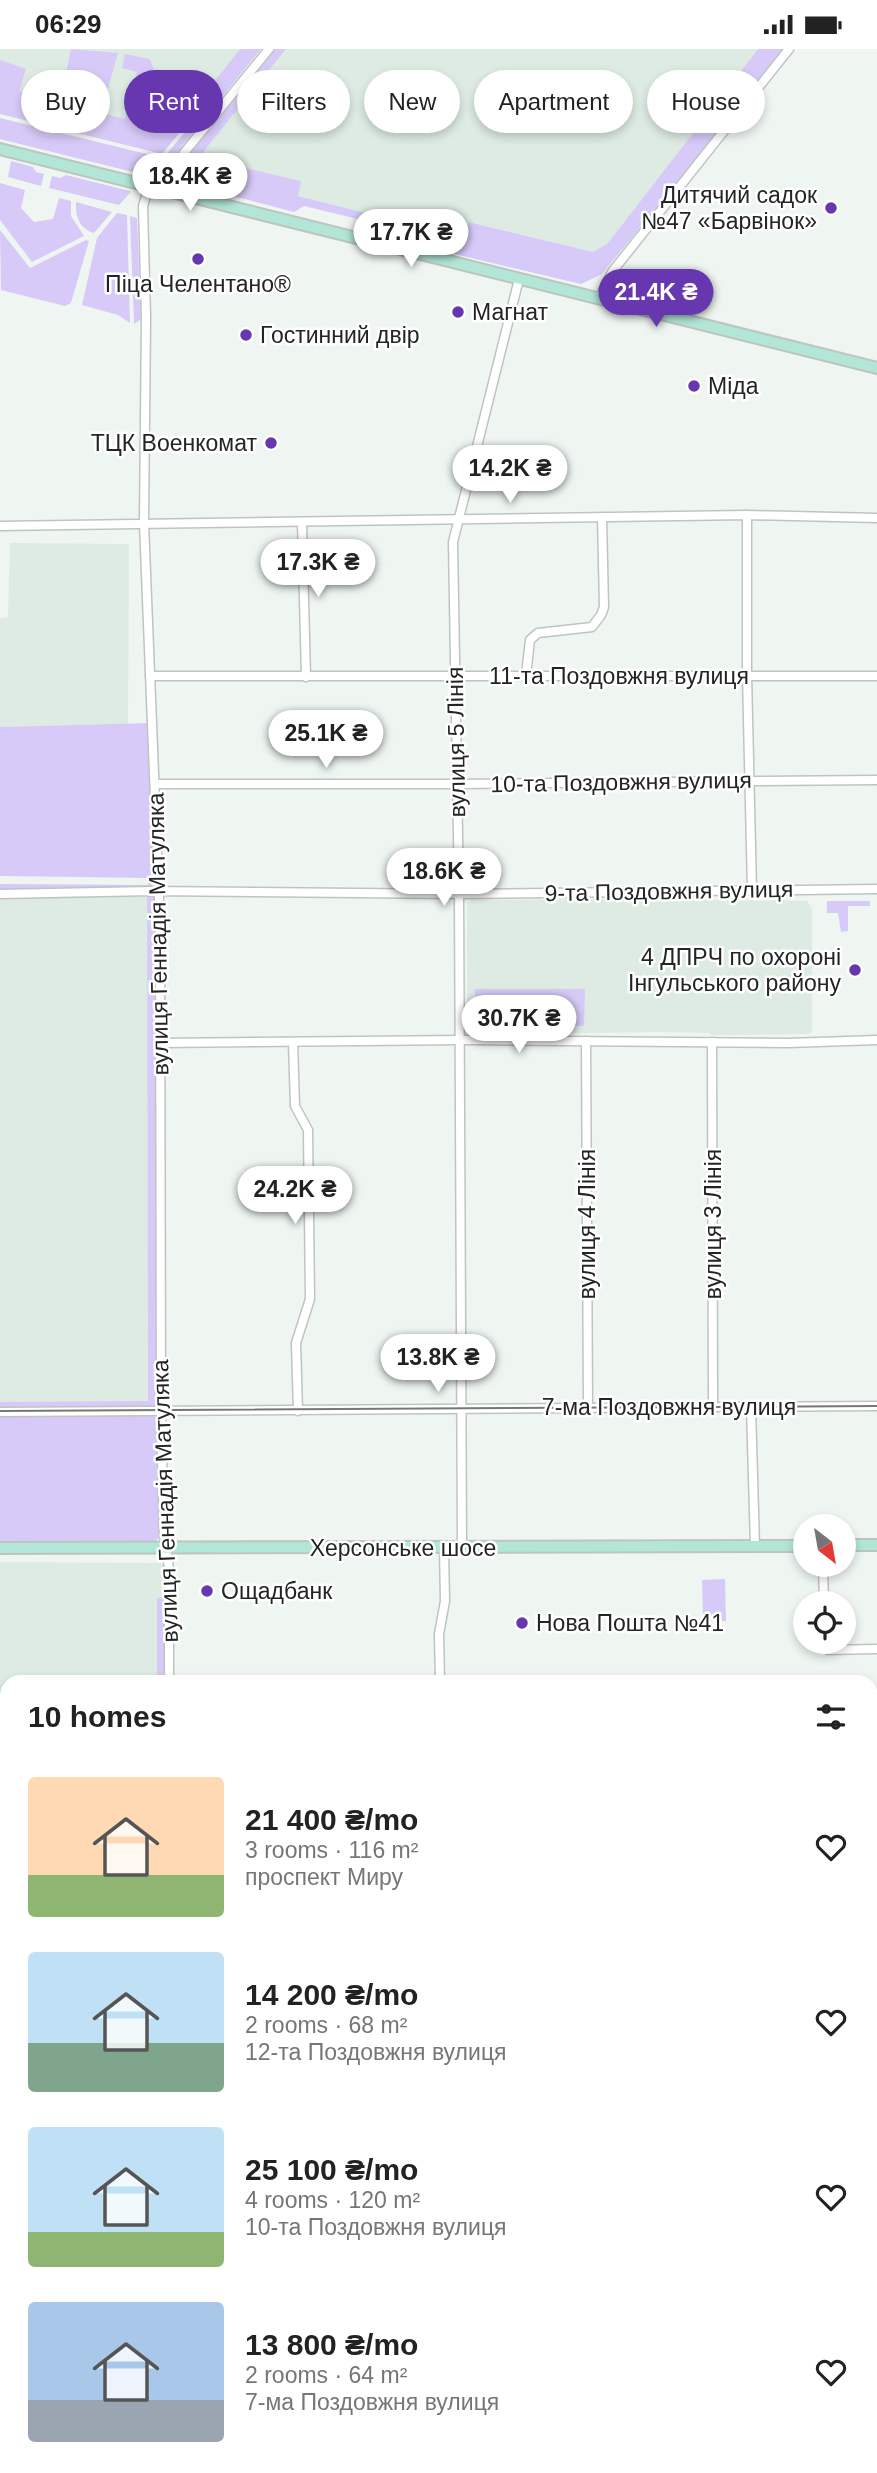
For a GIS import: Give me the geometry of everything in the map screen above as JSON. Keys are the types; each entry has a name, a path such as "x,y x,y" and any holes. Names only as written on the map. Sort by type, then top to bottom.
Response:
{"main road":[{"path":"0,149 877,368"},
{"path":"856,1545 877,1545"},
{"name":"Херсонське шосе","path":"0,1548 793,1546"}],"street":[{"path":"166,191 170,174 179,159 270,49"},
{"path":"599,299 612,272 789,49"},
{"name":"вулиця Геннадія Матуляка","path":"149,187 143,206 146,317 144,523 159,891 161,1413 169,1569 169,1675"},
{"name":"вулиця 5 Лінія","path":"462,1548 459,894 453,542 456,521 519,279"},
{"path":"0,526 747,515 877,518"},
{"path":"747,515 747,675 752,890"},
{"path":"526,675 532,636 592,627 601,615 604,607 602,517"},
{"path":"302,522 306,677"},
{"name":"11-та Поздовжня вулиця","path":"150,676 877,676"},
{"name":"10-та Поздовжня вулиця","path":"156,784 877,780"},
{"name":"9-та Поздовжня вулиця","path":"0,894 159,891 459,894 877,889"},
{"path":"160,1043 877,1040"},
{"name":"вулиця 4 Лінія","path":"586,1041 588,1407"},
{"path":"293,1042 295,1106 308,1130 310,1299 296,1343 298,1411"},
{"name":"вулиця 3 Лінія","path":"712,1042 713,1406"},
{"name":"7-ма Поздовжня вулиця","path":"0,1412 161,1413 877,1406"},
{"path":"751,1407 755,1546"},
{"path":"440,1675 439,1634 445,1601 444,1548"},
{"path":"856,1648 877,1649"}],"shaded area":[{"path":"0,49 245,49 223,75 223,70 124,70 124,133 175,133 165,145 110,133 110,70 21,70 21,113 0,108"},
{"path":"71,49 118,53 110,82 110,70 66,70"},
{"path":"240,49 261,49 244,70 237,70 237,79 223,96 223,71"},
{"path":"275,49 286,49 269,70 258,70"},
{"path":"286,49 758,49 742,70 647,70 647,133 693,133 608,243 593,252 470,222 465,238 298,196 300,181 198,157 218,133 223,133 223,126 237,109 237,133 350,133 350,70 269,70"},
{"path":"758,49 786,49 765,75 765,70 742,70"},
{"path":"125,54 150,59 154,70 130,70 122,68"},
{"path":"0,60 26,69 21,70 21,119 0,114"},
{"path":"237,96 237,110 223,127 223,113"},
{"path":"110,115 124,119 124,133 179,133 162,154 77,133 110,133"},
{"path":"0,118 21,123 21,133 61,133 171,160 164,170 153,177 0,139"},
{"path":"184,133 193,133 174,156 166,155"},
{"path":"207,133 218,133 199,157 301,181 298,196 465,238 469,222 593,252 608,243 693,133 717,133 602,274 581,284 454,254 452,242 304,206 294,212 180,182 176,174"},
{"path":"11,161 33,167 36,172 44,174 41,186 8,177"},
{"path":"66,175 131,192 119,205 49,188 52,176 60,178"},
{"path":"0,183 25,190 21,208 34,222 53,219 59,198 71,201 71,216 84,236 32,262 0,220"},
{"path":"76,202 112,212 94,233 79,222"},
{"path":"117,213 127,215 130,323 118,315 82,305 97,238"},
{"path":"130,216 137,218 141,316 134,324"},
{"path":"0,230 30,268 86,240 89,241 71,303 65,306 1,290"},
{"path":"10,543 129,544 128,724 0,727 0,618 8,617"},
{"path":"151,723 152,887 0,891 0,884 148,885 149,878 0,876 0,727"},
{"path":"153,895 156,900 160,1537 153,1543 0,1543 0,1402 148,1401 147,896"},
{"path":"147,896 148,1402 0,1402 0,898"},
{"path":"471,900 807,901 812,909 812,1032 711,1035 661,1032 467,1035 467,903"},
{"path":"827,901 870,901 870,906 848,906 848,931 841,932 838,913 827,913"},
{"path":"475,989 585,989 584,1026 475,1026"},
{"path":"0,1562 161,1563 166,1570 164,1597 157,1598 157,1675 0,1675"},
{"path":"725,1579 726,1621 703,1621 702,1580"},
{"path":"164,1597 166,1675 157,1675 157,1598"}],"tram line":[{"path":"0,1411 877,1406"}],"place":[{"name":"Дитячий садок №47 «Барвінок»","path":"831,208"},
{"name":"Піца Челентано®","path":"198,259"},
{"name":"Магнат","path":"458,312"},
{"name":"Гостинний двір","path":"246,335"},
{"name":"Міда","path":"694,386"},
{"name":"ТЦК Военкомат","path":"271,443"},
{"name":"4 ДПРЧ по охороні Інгульського району","path":"855,970"},
{"name":"Ощадбанк","path":"207,1591"},
{"name":"Нова Пошта №41","path":"522,1623"}]}
